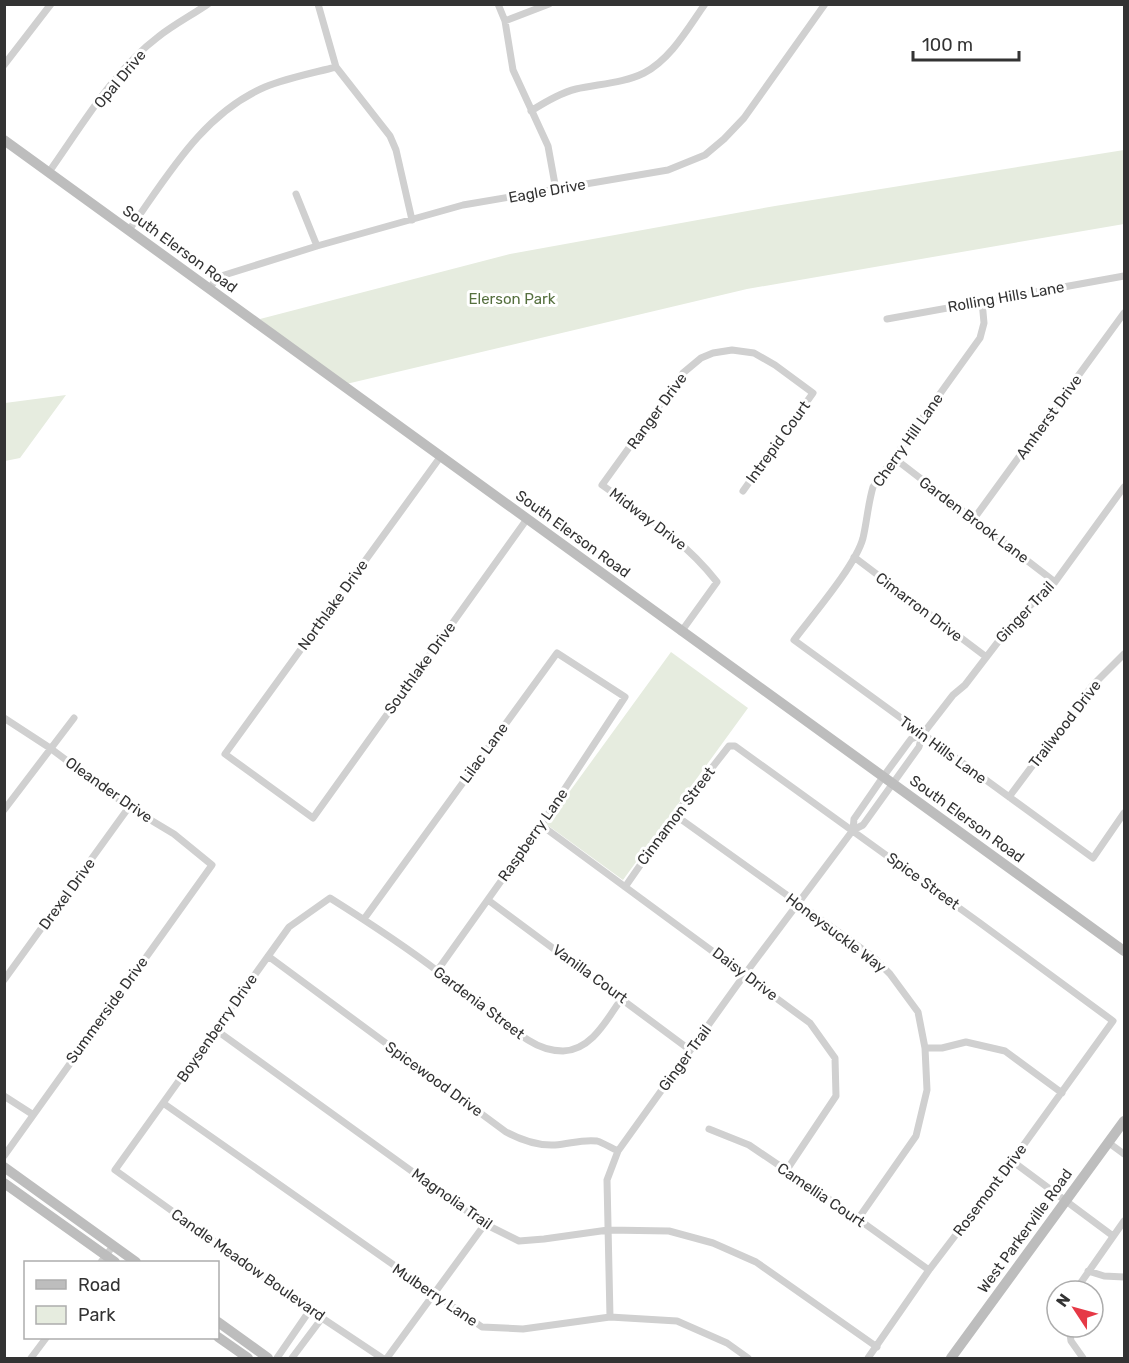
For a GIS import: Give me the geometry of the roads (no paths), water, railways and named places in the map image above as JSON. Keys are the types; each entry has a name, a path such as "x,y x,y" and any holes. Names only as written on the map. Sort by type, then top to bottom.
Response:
{"street":[{"path":"4,65 51,4"},
{"name":"Opal Drive","path":"48,172 111,85 138,55 158,37 208,4"},
{"path":"318,4 336,67 390,136 396,150 412,220"},
{"path":"498,4 505,21 513,70 548,146 556,190"},
{"path":"505,21 549,4"},
{"path":"531,111 550,99 575,90 620,81 643,73 661,61 674,47 705,4"},
{"name":"Eagle Drive","path":"209,289 218,277 317,246 463,205 668,170 705,155 715,148 744,118 825,4"},
{"path":"129,230 189,147 206,127 231,106 278,82 336,67"},
{"name":"South Elerson Road","path":"4,140 1125,951"},
{"path":"296,194 317,246"},
{"name":"Rolling Hills Lane","path":"887,319 1125,276"},
{"name":"Cherry Hill Lane","path":"794,640 854,557 863,539 867,506 873,487 980,338 984,323 982,301"},
{"name":"Amherst Drive","path":"973,520 1125,313"},
{"name":"Ranger Drive","path":"603,484 683,373 701,358 722,351 743,351 765,358 813,393"},
{"name":"Intrepid Court","path":"743,491 813,393"},
{"name":"Northlake Drive","path":"313,818 225,754 441,456"},
{"name":"Garden Brook Lane","path":"894,458 1055,582"},
{"name":"Midway Drive","path":"603,484 680,542 717,582 681,632"},
{"name":"Ginger Trail","path":"610,1317 607,1180 618,1151 745,974 853,830 854,819 919,747 922,735 953,695 965,685 1014,621 1055,582 1125,486"},
{"path":"1117,496 1125,501"},
{"name":"Southlake Drive","path":"313,818 527,519"},
{"name":"Cimarron Drive","path":"854,557 985,656"},
{"name":"Twin Hills Lane","path":"794,640 1093,858 1125,813"},
{"name":"Lilac Lane","path":"364,919 556,653 625,698"},
{"name":"Trailwood Drive","path":"1009,797 1092,686 1125,654"},
{"name":"Raspberry Lane","path":"437,971 541,825 625,698"},
{"name":"Oleander Drive","path":"4,718 50,748 129,807 174,834 212,865"},
{"path":"4,810 74,718"},
{"name":"Ginger Trail","path":"888,780 911,739 922,735"},
{"name":"Cinnamon Street","path":"625,887 675,815 729,746"},
{"name":"Spice Street","path":"729,746 735,746 853,830 1113,1021"},
{"name":"Drexel Drive","path":"4,980 129,807"},
{"name":"Honeysuckle Way","path":"675,815 872,956 890,974 918,1012 925,1048 927,1090 916,1137 858,1219"},
{"name":"Daisy Drive","path":"541,825 810,1023 835,1058 836,1096 786,1171"},
{"name":"Summerside Drive","path":"4,1156 212,865"},
{"name":"Gardenia Street","path":"330,898 364,919 437,971 528,1041 546,1050 564,1051 587,1042 622,998"},
{"name":"Boysenberry Drive","path":"114,1170 289,927 330,898"},
{"name":"Vanilla Court","path":"488,900 690,1050"},
{"name":"Spicewood Drive","path":"268,956 506,1132 517,1138 539,1144 555,1145 583,1140 599,1142 618,1151"},
{"name":"Rosemont Drive","path":"868,1359 928,1270 1012,1161 1113,1021"},
{"name":"Magnolia Trail","path":"216,1030 485,1224 519,1241 608,1230 669,1232 724,1248 756,1262 877,1347"},
{"path":"925,1048 942,1048 966,1042 1005,1050 1062,1093"},
{"path":"4,1096 32,1114"},
{"name":"Mulberry Lane","path":"163,1103 482,1327 523,1329 610,1317 677,1321 727,1343 748,1359"},
{"name":"West Parkerville Road","path":"951,1359 1125,1121"},
{"name":"Camellia Court","path":"709,1129 749,1145 928,1270"},
{"path":"1108,1143 1125,1155"},
{"path":"1012,1161 1113,1236"},
{"path":"4,1167 133,1261"},
{"name":"Candle Meadow Boulevard","path":"114,1170 310,1310 384,1359"},
{"path":"4,1183 107,1260 113,1246"},
{"path":"1083,1279 1125,1221"},
{"path":"384,1359 485,1224"},
{"path":"1088,1271 1104,1276 1125,1277"},
{"path":"276,1359 310,1310"},
{"path":"292,1359 322,1318"},
{"path":"219,1323 268,1359"},
{"path":"219,1338 248,1359"},
{"path":"31,1359 45,1339"},
{"path":"1071,1339 1083,1359"}],"park label":[{"name":"Elerson Park","path":"512,299"}]}
